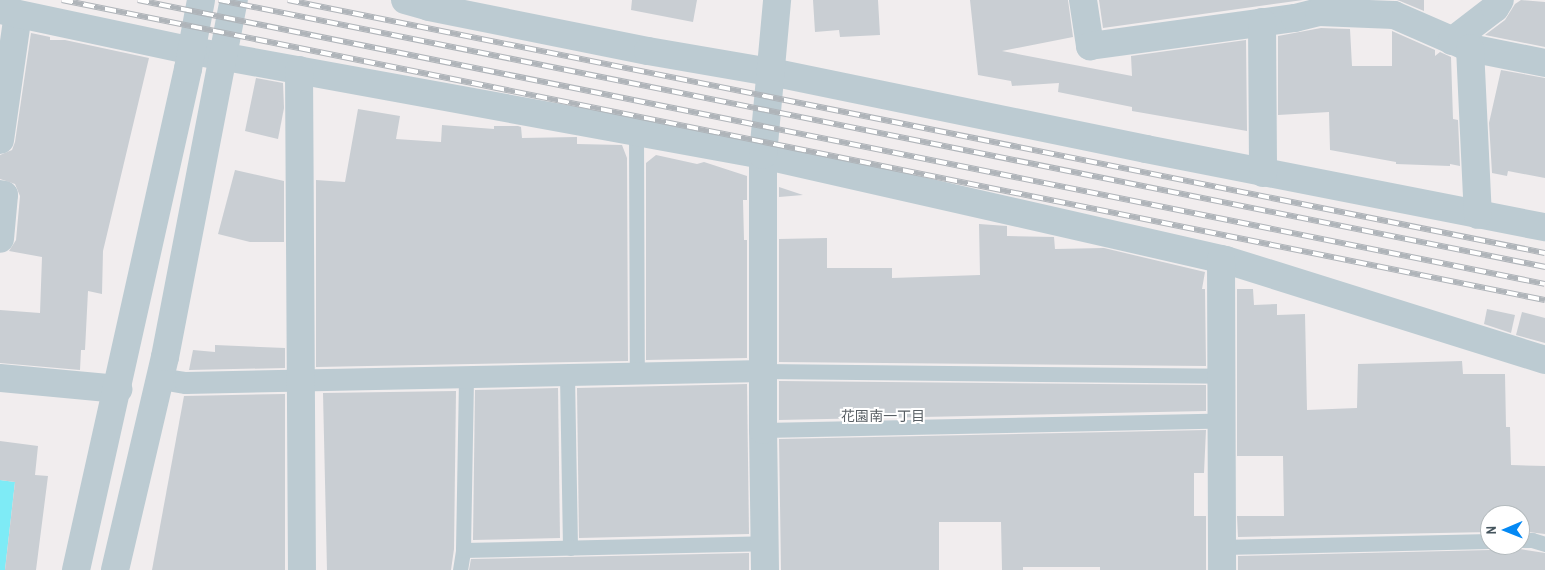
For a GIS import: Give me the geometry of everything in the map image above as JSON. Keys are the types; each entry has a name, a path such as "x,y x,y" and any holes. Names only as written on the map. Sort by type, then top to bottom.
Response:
{"street":[{"path":"76,570 118,389 192,51 201,0"},
{"path":"115,570 165,357 234,0"},
{"path":"405,0 429,7 648,51 769,71 1263,173 1545,228"},
{"path":"766,570 763,430 763,155 769,71 777,0"},
{"path":"1083,0 1090,46 1262,22 1318,6 1394,15 1461,45 1545,63"},
{"path":"1478,215 1461,45 1500,0"},
{"path":"0,140 9,12 192,51 763,155 1222,259 1545,360"},
{"path":"1262,22 1263,173"},
{"path":"299,70 302,570"},
{"path":"0,194 4,195 0,239"},
{"path":"1222,259 1222,558"},
{"path":"173,381 186,383 764,371"},
{"path":"0,378 118,389"}],"lane":[{"path":"636,132 637,373"},
{"path":"764,371 1222,376"},
{"path":"567,375 570,548"},
{"path":"460,570 463,550 466,377"},
{"path":"763,430 1222,420"},
{"path":"1530,540 1545,544"},
{"path":"1222,558 1480,542"},
{"path":"463,550 765,543"}],"water":[{"path":"0,480 15,482 5,570 0,570"}],"building":[{"path":"632,0 697,0 693,22 631,10"},
{"path":"813,0 878,0 880,35 840,37 839,30 815,32"},
{"path":"970,0 1068,0 1073,37 1002,51 1132,76 1131,56 1246,40 1247,131 1132,111 1132,107 1058,92 1059,83 1012,86 1011,81 978,75"},
{"path":"1099,0 1303,0 1103,28"},
{"path":"1397,0 1424,0 1424,11 1400,1"},
{"path":"1521,0 1545,2 1545,47 1485,35 1505,20 1515,4"},
{"path":"1321,28 1350,29 1352,66 1392,66 1392,31 1435,50 1435,56 1440,52 1451,57 1453,119 1458,120 1460,166 1450,164 1450,166 1396,164 1396,162 1330,150 1329,112 1278,115 1278,36"},
{"path":"31,33 50,37 50,40 65,40 149,58 103,251 102,294 88,291 85,350 81,350 80,370 0,363 0,310 40,313 42,257 9,251 16,240 20,196 15,184 0,179 0,155 12,150 15,142"},
{"path":"1501,70 1545,78 1545,178 1508,171 1507,176 1492,173 1489,123"},
{"path":"256,78 283,83 284,108 278,139 245,131"},
{"path":"358,109 400,116 396,139 441,142 442,125 494,129 494,126 518,126 521,127 522,138 577,137 577,144 622,145 627,158 628,361 316,367 316,180 345,182"},
{"path":"656,155 697,164 704,162 747,176 747,200 743,200 744,240 747,240 747,358 646,360 646,163"},
{"path":"235,170 284,181 284,242 250,242 218,234"},
{"path":"779,187 803,195 779,197"},
{"path":"979,224 1007,226 1007,236 1054,237 1055,249 1104,248 1205,272 1202,289 1205,289 1206,366 779,362 779,239 827,238 827,268 892,268 892,278 980,275"},
{"path":"1237,289 1253,289 1254,305 1277,304 1277,315 1305,314 1307,410 1357,408 1358,364 1462,361 1463,374 1505,374 1506,427 1510,427 1511,465 1545,466 1545,534 1530,532 1530,505 1480,505 1480,532 1238,537 1237,516 1284,516 1283,456 1237,456"},
{"path":"1487,309 1515,315 1511,333 1484,324"},
{"path":"1522,312 1545,318 1545,343 1516,335"},
{"path":"215,345 285,348 285,368 189,370 193,350 215,352"},
{"path":"779,381 1206,385 1206,411 779,420"},
{"path":"747,384 749,534 579,538 577,388"},
{"path":"558,388 560,538 473,540 475,390"},
{"path":"456,391 454,549 451,570 327,570 323,393"},
{"path":"285,394 285,570 152,570 184,396"},
{"path":"1206,430 1204,473 1194,473 1194,516 1206,516 1206,570 1100,570 1100,567 1023,567 1023,570 1002,570 1001,522 939,522 939,570 781,570 779,439"},
{"path":"0,441 38,446 35,475 48,476 36,570 5,570 15,482 0,480"},
{"path":"1480,550 1480,555 1530,555 1530,551 1545,553 1545,570 1238,570 1238,556"},
{"path":"749,553 749,570 469,570 471,559"}],"railway":[{"path":"62,0 1545,300"},
{"path":"138,0 1545,284"},
{"path":"219,0 1545,267"},
{"path":"288,0 1545,253"}],"district":[{"name":"花園南一丁目","path":"883,416"}]}
